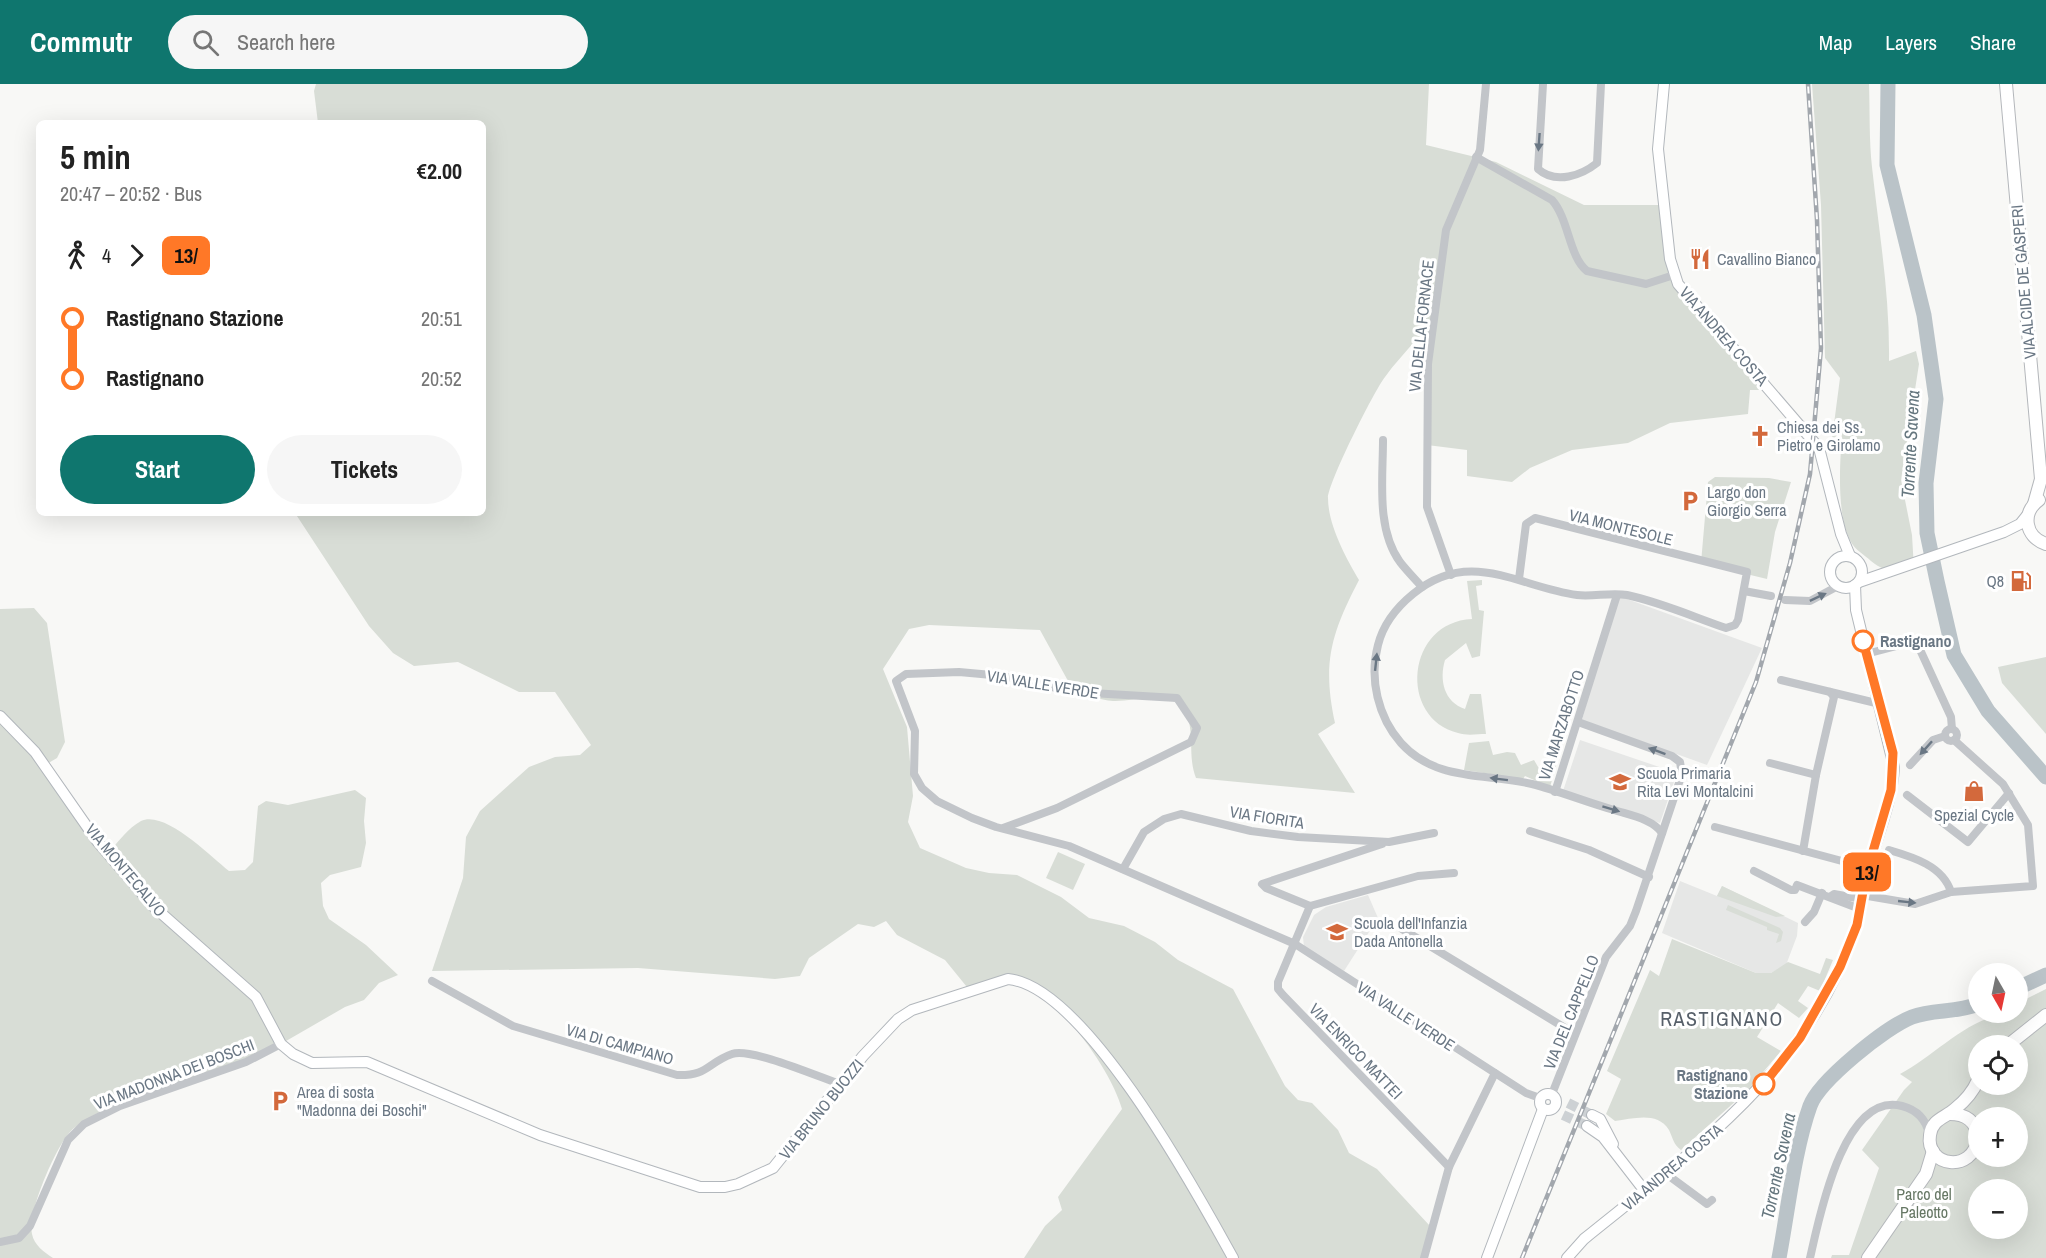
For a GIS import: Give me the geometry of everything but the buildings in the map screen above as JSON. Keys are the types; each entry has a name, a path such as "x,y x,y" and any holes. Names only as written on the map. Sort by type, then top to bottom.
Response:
{"main road":[{"name":"VIA ALCIDE DE GASPERI","path":"2006,84 2041,479 2046,492"},
{"name":"VIA ALCIDE DE GASPERI","path":"2031,509 2041,479"},
{"path":"2041,543 2027,525 2031,509 2046,498"},
{"path":"2021,1035 2046,1015"},
{"path":"1968,1093 1946,1115 1935,1122 1929,1135 1933,1151 1942,1160 1959,1162 1968,1156"},
{"path":"1946,1115 1968,1118"},
{"path":"1868,1258 1926,1174 1933,1151"},
{"path":"1926,1174 1951,1162"}],"street":[{"name":"VIA DELLA FORNACE","path":"1451,575 1427,507 1428,364 1446,230 1482,138 1486,84"},
{"path":"1543,84 1538,169 1552,176 1576,177 1597,163 1601,84"},
{"name":"VIA ANDREA COSTA","path":"1664,84 1658,149 1668,243 1674,275 1688,298 1819,448 1841,534 1850,556"},
{"path":"1476,157 1552,200 1561,212 1580,264 1587,271 1646,284 1674,275"},
{"path":"1383,440 1383,503 1389,537 1400,562 1422,587"},
{"path":"1785,600 1810,601 1841,587 1857,584 2004,532 2020,524 2031,509"},
{"name":"VIA MONTESOLE","path":"1519,579 1523,532 1526,524 1535,518 1748,572 1744,591"},
{"path":"2004,532 2019,531 2041,543"},
{"name":"VIA ANDREA COSTA","path":"1838,558 1841,534"},
{"path":"1841,587 1832,580 1830,572 1838,558 1850,556 1860,565 1885,574"},
{"path":"1857,584 1862,574 1860,565"},
{"name":"VIA MARZABOTTO","path":"1617,595 1555,792 1517,781 1442,771 1409,751 1394,733 1377,697 1376,654 1382,635 1394,613 1422,587 1451,575 1484,571 1578,595 1617,595 1626,595 1726,628 1735,625 1738,620 1744,591"},
{"name":"VIA ANDREA COSTA","path":"1567,1258 1584,1239 1746,1103 1788,1055 1828,992 1853,935 1868,868 1883,848 1900,792 1903,767 1880,704 1866,654 1856,610 1857,584"},
{"name":"VIA ANDREA COSTA","path":"1841,587 1856,610"},
{"path":"1744,591 1771,596"},
{"path":"1866,654 1916,641 1951,717 1952,729 1957,735 1954,740"},
{"name":"VIA VALLE VERDE","path":"1003,828 1074,800 1191,742 1196,734 1194,722 1177,698 1074,692 980,673 901,674 897,677 896,685 915,731 913,765 917,781 925,792 945,806 972,818 1003,828 1069,846 1295,944 1544,1106 1563,1115"},
{"path":"1781,680 1880,704"},
{"path":"1803,850 1816,776 1834,697 1830,692"},
{"name":"VIA MONTECALVO","path":"0,716 35,752 98,841 153,906 256,997 281,1044"},
{"name":"VIA DEL CAPPELLO","path":"1554,1097 1575,1034 1606,957 1630,926 1649,877 1682,774 1680,762 1672,756 1578,722"},
{"path":"1903,767 1933,740 1945,736 1947,731 1952,729"},
{"path":"1754,871 1791,890 1795,890 1797,885 1831,896 1833,900 1915,904 1951,892 2033,886 2028,825 2003,784 1954,740 1949,741 1945,736"},
{"path":"1770,763 1816,776"},
{"path":"1555,792 1635,817 1652,824 1662,833"},
{"path":"1900,792 1968,842 2009,793"},
{"name":"VIA FIORITA","path":"1123,869 1144,832 1164,819 1181,814 1251,831 1389,842 1434,833"},
{"path":"1715,827 1868,868"},
{"path":"1530,831 1589,850 1649,877"},
{"path":"1310,906 1266,888 1262,884 1389,842"},
{"path":"1883,848 1916,857 1942,876 1951,892"},
{"path":"1295,944 1310,906 1319,901 1418,876 1454,873"},
{"path":"1805,922 1814,912 1822,893"},
{"path":"1402,929 1575,1034"},
{"name":"VIA ENRICO MATTEI","path":"1295,944 1278,981 1278,988 1449,1167"},
{"name":"VIA BRUNO BUOZZI","path":"281,1044 293,1054 312,1063 367,1062 540,1135 690,1185 711,1188 752,1180 773,1168 885,1031 912,1010 1008,979 1030,985 1056,1003 1079,1026 1137,1098 1161,1133 1233,1258"},
{"name":"VIA DI CAMPIANO","path":"432,981 520,1029 677,1075 697,1075 731,1054 740,1053 756,1055 840,1084"},
{"name":"VIA MADONNA DEI BOSCHI","path":"0,1242 19,1238 30,1226 68,1140 84,1124 120,1106 246,1062 281,1044"},
{"path":"1424,1258 1449,1167 1495,1073"},
{"path":"1554,1097 1568,1103"},
{"path":"1487,1258 1544,1106 1556,1104 1554,1097"},
{"path":"1810,1258 1834,1165 1871,1110 1889,1105 1902,1106 1922,1117 1946,1115"},
{"path":"1592,1115 1600,1119 1607,1129 1617,1152"},
{"path":"1922,1117 1929,1135"},
{"path":"1587,1126 1603,1137 1617,1152 1644,1190"},
{"path":"1665,1173 1707,1204 1712,1200"}],"shaded area":[{"path":"1616,595 1762,648 1707,765 1582,720"},
{"name":"Scuola Primaria Rita Levi Montalcini","path":"1580,740 1677,773 1660,823 1563,791"},
{"path":"1680,881 1717,896 1722,886 1798,923 1797,936 1786,965 1771,973 1756,973 1662,933"},
{"name":"Scuola dell'Infanzia Dada Antonella","path":"1368,895 1378,918 1344,971 1304,947 1303,937 1314,915 1326,907"}],"green space":[{"path":"316,84 1429,84 1426,145 1496,162 1584,205 1660,205 1679,285 1762,390 1750,390 1748,414 1670,423 1628,443 1572,450 1530,468 1512,482 1467,476 1467,450 1427,445 1429,353 1415,341 1388,372 1371,400 1343,457 1328,498 1334,530 1359,580 1336,633 1329,666 1335,723 1318,734 1355,793 1196,778 1192,763 1190,726 1183,708 1166,699 1113,701 1073,690 1040,630 929,625 909,629 883,669 907,727 913,796 908,822 920,848 966,868 989,873 1017,875 1061,897 1089,918 1124,926 1155,942 1178,960 1233,989 1285,1086 1298,1100 1312,1103 1338,1130 1349,1153 1377,1169 1430,1226 1422,1258 1024,1258 1045,1226 1062,1210 1058,1197 1122,1109 1116,1092 1092,1050 1058,1011 1039,995 1020,986 1002,983 971,992 945,960 897,935 886,921 874,927 858,924 809,958 800,976 775,979 638,968 432,971 463,878 466,837 480,811 529,767 555,757 580,755 591,745 555,692 519,692 458,662 414,666 393,653 369,626 297,516 486,516 486,120 318,120 314,91"},
{"path":"1812,84 1869,84 1871,157 1886,288 1889,361 1916,351 1919,364 1901,480 1912,535 1914,569 1908,571 1886,570 1871,561 1853,545 1843,518 1840,489 1842,433 1832,439 1840,378 1825,358 1821,205"},
{"path":"1715,477 1769,478 1791,482 1775,532 1767,579 1701,563 1708,482"},
{"path":"1482,580 1482,585 1476,586 1479,610 1484,611 1480,656 1472,658 1466,643 1445,660 1443,668 1445,689 1448,696 1458,706 1465,709 1470,694 1481,694 1486,734 1465,734 1439,724 1426,709 1419,691 1418,672 1423,652 1434,636 1450,624 1472,619 1467,581"},
{"path":"34,608 47,623 65,742 57,758 45,765 110,851 132,827 141,821 151,819 162,822 187,836 229,871 245,870 253,862 258,806 266,801 288,805 355,790 366,798 364,821 366,843 361,867 330,875 321,883 323,906 329,919 366,945 398,975 379,983 364,1000 345,1007 267,1052 98,1113 74,1128 52,1162 34,1211 33,1238 40,1248 53,1258 0,1258 0,609"},
{"path":"2046,657 2046,734 2002,683 1998,667"},
{"path":"1489,741 1493,755 1515,753 1521,765 1534,760 1544,777 1555,769 1550,763 1558,759 1550,787 1525,776 1523,779 1464,770 1469,743"},
{"path":"1058,852 1085,864 1073,890 1046,878"},
{"path":"1722,886 1785,916 1776,917 1717,896"},
{"path":"1728,905 1780,928 1783,932 1781,941 1776,943 1779,934 1767,930 1767,927 1726,910"},
{"path":"1672,939 1756,973 1771,973 1788,962 1820,974 1826,958 1833,960 1820,991 1808,986 1798,1001 1808,1008 1799,1018 1778,1003 1757,1037 1781,1051 1747,1091 1681,1150 1669,1130 1658,1120 1637,1118 1615,1121 1606,1114 1621,1079 1607,1071 1650,970 1659,976"},
{"name":"Parco del Paleotto","path":"2046,989 2046,1258 1831,1258 1832,1255 1849,1255 1879,1168 1862,1150 1912,1082 1900,1074 1978,1023 2028,1023 2028,998"}],"waterway":[{"name":"Torrente Savena","path":"1888,84 1887,165 1924,315 1936,399 1926,483 1927,533 1937,581 1954,655 1988,711 2046,777"},
{"name":"Torrente Savena","path":"2028,983 2046,975"},
{"name":"Torrente Savena","path":"1779,1258 1804,1124 1816,1095 1839,1069 1871,1043 1901,1023 1912,1017 1928,1013 1968,1008"}],"tunnel":[{"path":"1568,1103 1592,1115"},
{"path":"1563,1115 1587,1126"}],"railway":[{"path":"1522,1258 1756,682 1790,563 1810,474 1821,348 1817,220 1808,84"}],"bus line":[{"name":"13/","path":"1764,1084 1800,1038 1828,992 1840,967 1857,925 1866,875 1894,778 1893,753 1863,641"}],"place":[{"name":"Cavallino Bianco","path":"1700,259"},
{"name":"Chiesa dei Ss. Pietro e Girolamo","path":"1760,436"},
{"name":"Largo don Giorgio Serra","path":"1690,501"},
{"name":"Q8","path":"2021,581"},
{"name":"Rastignano","path":"1863,641"},
{"name":"Scuola Primaria Rita Levi Montalcini","path":"1620,782"},
{"name":"Spezial Cycle","path":"1974,791"},
{"name":"Scuola dell'Infanzia Dada Antonella","path":"1337,932"},
{"name":"Rastignano Stazione","path":"1764,1084"},
{"name":"Area di sosta \"Madonna dei Boschi\"","path":"280,1101"}],"district":[{"name":"RASTIGNANO","path":"1722,1018"}]}
